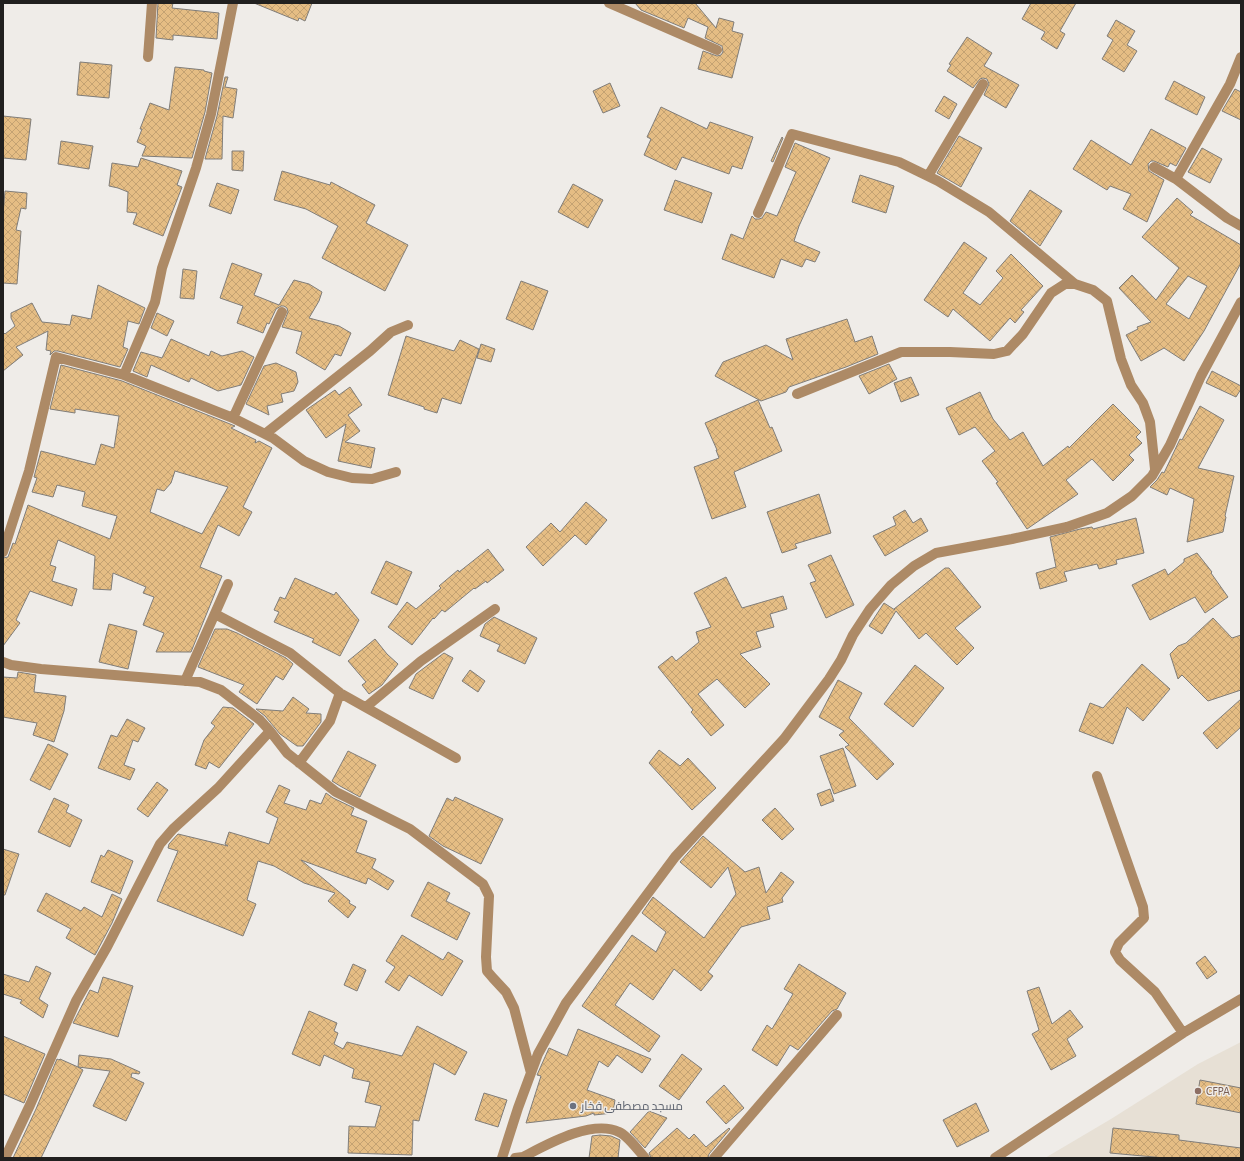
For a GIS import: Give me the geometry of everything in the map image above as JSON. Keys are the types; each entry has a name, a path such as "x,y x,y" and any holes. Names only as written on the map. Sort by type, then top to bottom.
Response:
{"street":[{"path":"148,57 152,3"},
{"path":"124,375 155,302 162,268 196,168 210,114 233,3"},
{"path":"609,3 717,50"},
{"path":"1176,179 1230,84 1241,56"},
{"path":"928,176 983,84"},
{"path":"758,213 792,134 899,162 928,176 989,212 1075,284"},
{"path":"1154,167 1176,179 1227,218 1241,226"},
{"path":"797,394 901,352 994,354 1007,351 1023,334 1051,293 1065,284 1075,284 1093,290 1107,301 1121,359 1132,385 1144,403 1150,422 1156,469"},
{"path":"502,1158 518,1108 538,1054 566,1003 675,857 784,740 829,679 841,660 853,635 870,609 891,585 914,566 936,553 1067,527 1107,513 1132,496 1152,476 1170,445 1201,376 1241,302"},
{"path":"233,418 282,312"},
{"path":"265,434 370,351 391,332 408,325"},
{"path":"3,552 29,471 56,357 124,375 233,418 273,438 304,461 328,472 352,478 372,479 396,472"},
{"path":"185,680 228,584"},
{"path":"366,708 421,661 495,609"},
{"path":"214,614 290,653 340,693 456,758"},
{"path":"3,662 11,665 42,669 185,680 200,682 221,690 260,720 286,753 336,792 410,829 483,884 489,896 486,957 487,971 506,992 514,1008 531,1073"},
{"path":"299,763 330,721 340,693"},
{"path":"5,1158 76,1001 107,947 160,844 173,829 218,788 270,731"},
{"path":"1097,776 1143,907 1144,918 1119,942 1115,952 1120,960 1155,992 1183,1033"},
{"path":"995,1158 1183,1033 1241,999"},
{"path":"714,1158 837,1015"},
{"path":"516,1158 524,1157 580,1131 606,1127 621,1132 645,1158"}],"shaded area":[{"name":"CFPA","path":"1241,1042 1241,1158 1045,1158 1111,1119 1198,1064"}],"building":[{"path":"158,3 173,3 172,8 219,13 217,39 173,35 173,40 156,38"},
{"path":"254,3 312,3 305,21 299,18 298,21"},
{"path":"635,3 695,3 716,28 719,18 734,22 732,31 743,34 732,78 698,69 703,51 717,56 721,55 723,52 722,46 705,38 708,27 688,18 684,28 641,10"},
{"path":"1031,3 1076,3 1060,31 1065,34 1057,49 1041,39 1045,32 1022,19"},
{"path":"1116,20 1135,31 1127,45 1137,51 1124,72 1102,59 1113,40 1107,36"},
{"path":"967,37 992,53 984,66 1019,85 1006,108 984,95 989,84 987,79 980,79 973,88 947,71 951,65 949,64"},
{"path":"80,62 112,65 109,98 77,95"},
{"path":"175,67 204,70 212,73 205,112 192,158 142,156 146,146 137,142 142,129 140,129 150,103 169,110"},
{"path":"225,77 228,77 225,87 237,89 233,118 223,116 222,159 205,159 217,116"},
{"path":"1174,81 1205,97 1197,115 1165,99"},
{"path":"610,83 620,106 603,113 593,91"},
{"path":"1235,89 1241,92 1241,120 1222,111"},
{"path":"944,96 957,104 949,119 935,111"},
{"path":"661,107 707,129 710,122 753,137 742,169 732,166 729,174 682,157 676,170 644,155 651,139 647,137"},
{"path":"3,116 31,119 26,160 3,158"},
{"path":"1151,129 1186,148 1176,166 1170,163 1168,167 1154,161 1151,161 1148,164 1149,171 1164,180 1147,222 1123,209 1131,194 1110,186 1107,190 1073,169 1091,140 1131,165"},
{"path":"959,136 982,148 961,187 937,173"},
{"path":"782,137 783,138 773,162 771,161"},
{"path":"61,141 93,146 89,169 58,164"},
{"path":"795,143 830,158 799,226 794,241 820,252 815,262 806,259 802,267 781,259 774,278 722,259 731,234 743,239 752,216 755,219 759,219 762,218 766,212 777,216 796,172 785,167"},
{"path":"1202,148 1222,159 1210,183 1188,172"},
{"path":"232,151 244,151 243,171 232,170"},
{"path":"141,158 182,171 177,185 182,187 163,236 133,224 137,213 127,212 128,192 109,186 112,163 138,167"},
{"path":"282,171 330,185 331,182 375,205 366,223 408,245 385,291 322,258 338,226 306,209 274,200"},
{"path":"860,175 894,186 886,213 852,202"},
{"path":"675,180 712,193 702,223 664,210"},
{"path":"217,183 239,190 231,214 209,206"},
{"path":"573,184 603,200 588,228 558,212"},
{"path":"1030,190 1062,211 1040,246 1010,221"},
{"path":"5,191 27,193 26,209 21,208 16,230 21,231 17,284 3,283 3,214"},
{"path":"1177,198 1193,212 1190,215 1241,245 1241,263 1204,331 1184,361 1164,348 1141,361 1126,335 1138,329 1137,327 1151,322 1119,288 1132,275 1156,300 1179,268 1142,237","holes":["1188,276 1207,286 1189,319 1166,304"]},
{"path":"964,242 987,258 963,293 980,305 1003,278 996,271 1011,254 1043,286 1021,310 1024,312 1015,323 1010,318 990,341 953,309 948,317 924,300"},
{"path":"232,263 262,274 254,295 279,305 294,280 309,284 322,292 319,301 309,318 339,326 351,333 341,356 335,354 325,370 296,353 302,332 282,327 288,312 287,308 284,306 276,309 269,324 267,323 263,333 237,323 243,306 220,298"},
{"path":"183,269 197,271 194,299 180,298"},
{"path":"521,281 548,291 533,330 506,319"},
{"path":"98,285 145,308 139,324 128,321 123,347 128,349 120,367 58,351 54,351 50,355 51,351 46,350 48,331 16,347 23,355 3,371 3,332 5,334 15,326 11,318 11,313 32,303 42,322 70,325 72,315 91,319"},
{"path":"157,313 174,321 167,336 151,328"},
{"path":"847,319 855,342 872,336 878,354 789,387 786,392 761,401 715,376 723,362 766,345 793,360 786,339"},
{"path":"406,336 454,351 460,340 479,349 461,404 442,398 437,413 388,395"},
{"path":"171,339 209,356 211,351 222,356 242,351 254,357 241,385 218,391 191,378 189,382 151,365 147,377 133,371 141,352 162,358"},
{"path":"481,344 495,349 491,362 477,358"},
{"path":"276,363 296,372 298,382 294,391 281,394 283,402 267,406 269,415 246,404 264,366"},
{"path":"889,364 897,379 869,394 859,376"},
{"path":"61,365 122,381 235,426 231,428 256,440 255,443 259,441 272,448 243,507 252,512 239,536 218,525 200,567 222,576 191,652 156,652 164,633 143,625 154,597 143,593 146,587 113,573 111,590 93,589 95,556 58,540 50,565 56,567 52,581 77,589 72,606 30,591 16,620 20,623 3,646 3,558 8,557 13,543 15,544 28,505 110,539 117,516 82,506 85,492 57,485 53,497 32,492 37,478 34,477 41,451 95,465 101,444 114,448 119,416 75,409 75,413 50,409","holes":["175,471 228,487 202,534 150,512 157,489 164,491 171,483"]},
{"path":"1212,371 1241,386 1241,389 1236,397 1206,383"},
{"path":"911,377 919,395 901,402 894,383"},
{"path":"350,387 362,405 348,415 360,431 345,442 375,448 371,468 338,461 346,424 326,438 306,410 335,390 339,395"},
{"path":"980,392 993,419 1010,440 1023,432 1043,466 1068,446 1069,448 1113,404 1141,432 1136,437 1142,443 1129,455 1134,460 1113,481 1092,459 1066,480 1078,494 1027,529 996,483 998,482 982,461 995,451 975,427 959,435 946,408"},
{"path":"758,400 782,451 734,472 746,507 712,519 694,467 719,458 705,423"},
{"path":"1200,406 1224,420 1198,468 1234,476 1223,532 1187,542 1194,499 1170,488 1167,495 1150,487 1162,472 1164,473 1180,439 1182,440"},
{"path":"819,494 831,533 795,544 797,548 782,553 767,512"},
{"path":"586,502 607,520 586,545 575,535 543,566 526,547 551,523 560,532"},
{"path":"905,510 913,523 921,518 928,531 885,556 873,536 896,525 893,517"},
{"path":"1136,518 1144,553 1116,560 1117,564 1099,569 1097,564 1064,572 1067,581 1040,589 1036,573 1056,567 1050,537 1080,529 1092,527 1093,529"},
{"path":"488,549 504,570 487,583 486,581 475,589 474,588 445,612 442,610 434,619 433,618 412,645 388,627 407,602 416,609 441,588 439,586 458,570 459,572"},
{"path":"1197,553 1212,572 1211,573 1228,597 1205,613 1195,597 1150,620 1132,585 1165,569 1168,575 1184,562 1184,559"},
{"path":"831,555 854,605 826,618 810,583 816,581 808,565"},
{"path":"386,561 412,572 397,605 371,593"},
{"path":"945,568 949,568 981,607 955,628 974,648 957,665 926,633 919,639 896,611 882,634 869,626 884,603 895,610 894,609"},
{"path":"726,577 742,608 783,596 787,609 770,614 774,627 756,632 761,647 740,654 770,684 745,708 717,679 698,694 724,725 711,736 691,712 693,710 658,667 672,656 676,661 699,642 696,632 711,627 694,593"},
{"path":"295,578 334,595 336,592 359,620 340,656 312,642 314,639 274,622 279,612 274,610 280,597 285,599"},
{"path":"494,617 537,638 525,664 497,651 500,645 480,636 485,624"},
{"path":"1213,618 1232,638 1241,635 1241,690 1208,701 1182,675 1178,679 1170,654 1178,646 1186,643"},
{"path":"109,624 137,631 128,669 99,662"},
{"path":"215,629 227,629 237,633 286,658 293,664 283,680 276,676 257,704 239,692 244,685 198,667"},
{"path":"375,639 387,654 398,664 382,685 369,694 362,685 366,682 348,661"},
{"path":"444,653 453,658 433,699 409,688 416,674"},
{"path":"1142,664 1170,689 1143,721 1127,707 1113,744 1079,731 1090,703 1103,708"},
{"path":"915,665 944,688 913,727 884,704"},
{"path":"470,670 485,681 478,692 462,681"},
{"path":"18,672 36,675 34,692 66,696 64,711 54,742 33,735 37,723 3,717 3,677 17,678"},
{"path":"838,680 862,693 849,718 894,764 877,780 845,747 849,745 839,735 844,731 819,717"},
{"path":"293,697 309,709 306,713 321,714 321,722 303,746 297,746 280,734 265,716 256,709 283,711"},
{"path":"1241,699 1241,727 1217,749 1203,733"},
{"path":"223,707 233,708 254,724 219,768 209,762 206,769 195,765 204,740 215,726 211,723"},
{"path":"127,719 145,728 138,742 133,740 124,765 135,769 130,780 98,768 111,735 117,737"},
{"path":"48,744 68,754 50,790 30,780"},
{"path":"843,748 856,786 834,794 820,756"},
{"path":"659,750 680,766 688,758 716,788 692,810 649,763"},
{"path":"348,751 376,765 360,797 332,781"},
{"path":"157,782 168,790 148,817 137,809"},
{"path":"279,785 290,790 284,803 306,810 310,800 321,804 326,793 354,808 351,815 367,821 356,852 376,859 372,868 394,881 388,890 368,878 366,884 301,860 350,901 349,903 356,907 348,918 328,901 335,893 304,883 274,866 258,861 247,900 256,904 243,936 157,901 178,851 168,848 169,844 178,834 228,846 225,844 229,832 269,844 278,818 266,812"},
{"path":"830,789 834,801 821,806 817,794"},
{"path":"455,797 503,819 481,864 443,846 429,836 447,798 453,801"},
{"path":"54,798 69,805 66,812 82,820 70,847 38,832"},
{"path":"775,808 794,829 782,840 762,820"},
{"path":"703,836 745,872 759,867 766,893 781,872 794,882 782,898 783,902 767,907 770,919 741,927 708,972 713,976 701,991 674,969 653,1000 630,983 615,1005 660,1036 649,1052 582,1006 632,935 656,952 666,932 642,913 653,897 704,938 736,894 728,867 711,888 680,862"},
{"path":"3,849 19,854 5,895 3,895"},
{"path":"108,850 133,861 120,894 91,882 101,855 104,857"},
{"path":"428,882 450,893 446,901 470,913 457,940 411,916"},
{"path":"46,893 81,911 84,907 102,917 112,894 122,899 112,923 95,955 66,938 71,929 37,911"},
{"path":"402,935 443,960 448,952 463,961 442,996 409,975 399,991 385,982 395,967 386,961"},
{"path":"1205,956 1217,972 1207,979 1196,963"},
{"path":"353,964 366,970 357,991 344,985"},
{"path":"799,964 846,993 837,1009 832,1011 798,1050 790,1045 777,1066 752,1050 767,1025 772,1029 793,994 784,989"},
{"path":"36,966 51,973 39,999 48,1005 43,1018 20,1003 22,1000 3,994 3,974 29,982"},
{"path":"103,977 133,986 118,1037 73,1023 90,990 98,993"},
{"path":"1039,987 1052,1024 1070,1010 1083,1027 1067,1039 1076,1056 1051,1070 1032,1034 1039,1030 1027,991"},
{"path":"309,1011 337,1023 334,1031 338,1033 334,1044 343,1049 347,1042 402,1056 417,1026 467,1052 455,1075 434,1063 419,1121 413,1120 412,1155 348,1153 349,1126 375,1127 381,1106 365,1102 370,1082 352,1078 354,1069 324,1055 320,1066 292,1054"},
{"path":"578,1029 651,1059 642,1073 617,1055 608,1067 599,1061 587,1090 615,1100 613,1113 594,1115 594,1113 586,1116 526,1123 541,1076 537,1075 549,1048 567,1056"},
{"path":"3,1036 45,1054 24,1103 3,1094"},
{"path":"682,1054 702,1069 679,1100 659,1086"},
{"path":"79,1055 111,1059 140,1072 139,1074 132,1073 131,1077 144,1083 126,1121 93,1106 110,1071 78,1067"},
{"path":"57,1059 83,1070 41,1158 13,1158"},
{"path":"1200,1080 1241,1088 1241,1113 1196,1104"},
{"path":"724,1085 744,1108 726,1124 706,1102"},
{"path":"484,1093 507,1100 498,1127 475,1120"},
{"path":"976,1103 989,1131 957,1147 943,1120"},
{"path":"649,1111 667,1118 645,1148 630,1132"},
{"path":"677,1128 689,1139 694,1134 706,1147 729,1128 730,1129 709,1154 708,1158 651,1158 649,1153"},
{"path":"1113,1128 1179,1135 1179,1140 1241,1148 1241,1158 1165,1158 1110,1153"},
{"path":"592,1136 611,1136 620,1140 618,1158 589,1158"}],"place":[{"name":"CFPA","path":"1198,1091"},
{"name":"مسجد مصطفى فخار","path":"573,1106"}]}
